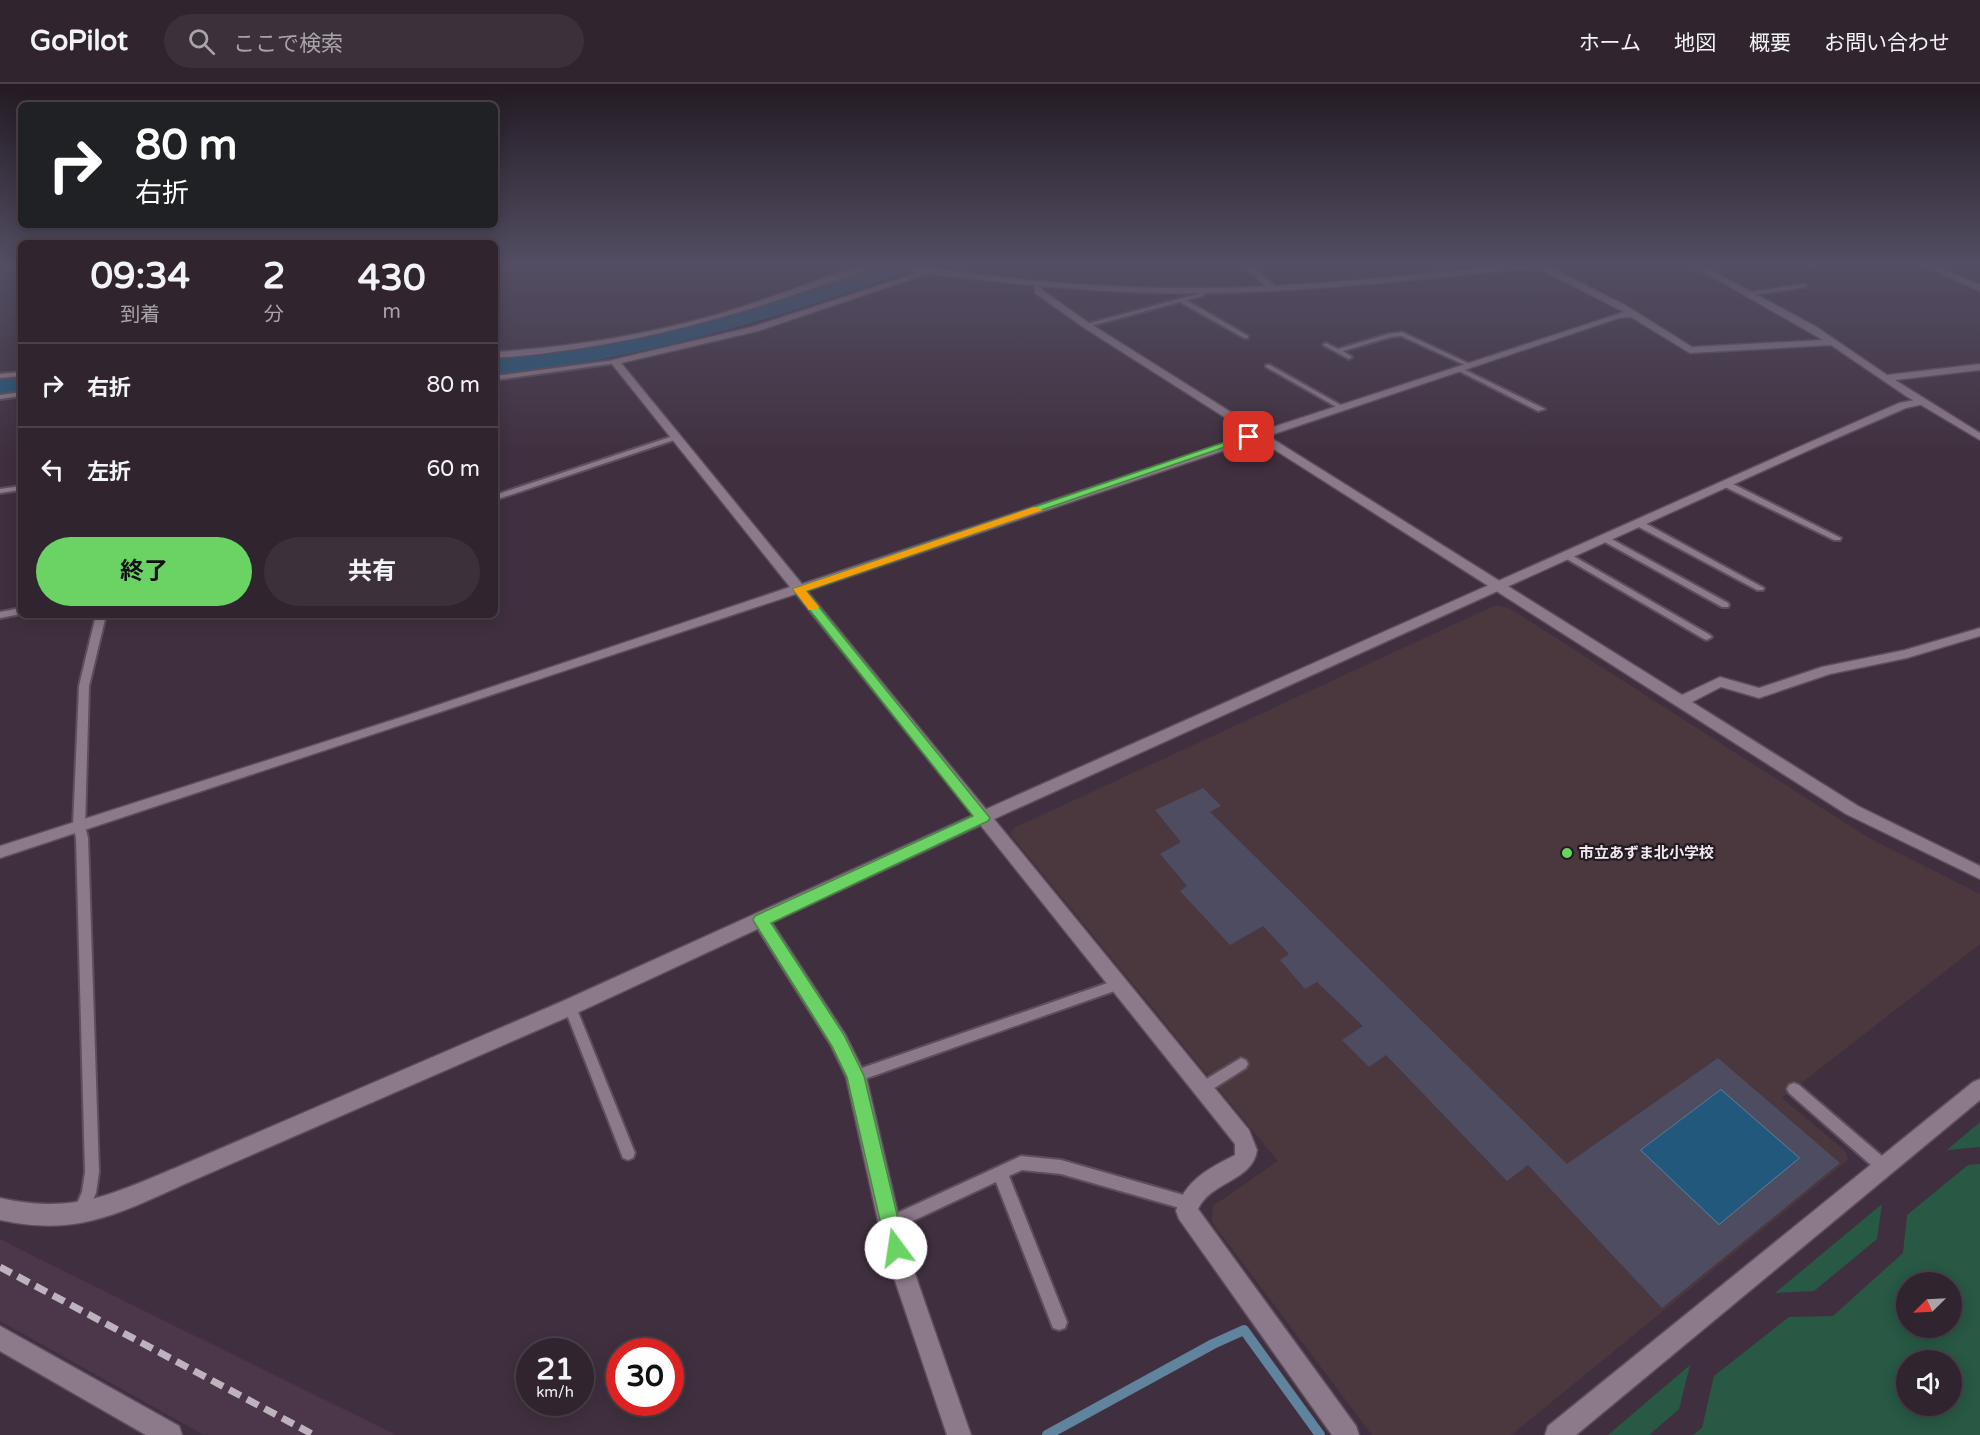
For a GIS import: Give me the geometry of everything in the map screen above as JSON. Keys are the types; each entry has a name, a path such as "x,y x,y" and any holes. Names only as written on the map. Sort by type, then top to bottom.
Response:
{"street":[{"path":"498,356 588,344 672,327"},
{"path":"761,327 615,362 1242,1137 1247,1147 1247,1155 1242,1162 1199,1190 1187,1203 1190,1218 1347,1435"},
{"path":"1089,327 1852,810 1980,873"},
{"path":"0,852 799,589 1582,327"},
{"path":"1653,327 1690,350 1833,342"},
{"path":"1808,327 1920,402 1980,437"},
{"path":"1886,378 1980,367"},
{"path":"0,1209 41,1215 80,1214 110,1208 570,1007 983,818 1903,405 1920,402"},
{"path":"1682,701 1720,682 1759,693 1827,670 1907,654 1980,632"},
{"path":"761,920 838,1040 856,1076 889,1224 959,1435"},
{"path":"1557,1435 1980,1088"},
{"path":"0,1338 170,1435"}],"lane":[{"path":"1229,327 1246,337"},
{"path":"1337,351 1390,335 1402,334 1541,409"},
{"path":"1326,345 1349,357"},
{"path":"498,378 615,362"},
{"path":"1268,366 1342,408"},
{"path":"0,376 18,374"},
{"path":"0,397 18,394"},
{"path":"498,497 676,438"},
{"path":"1726,484 1837,538"},
{"path":"0,491 18,488"},
{"path":"1640,524 1760,588"},
{"path":"1606,539 1725,605"},
{"path":"1568,556 1707,637"},
{"path":"0,615 18,612"},
{"path":"80,1214 89,1193 92,1172 82,838 79,826 84,686 100,618"},
{"path":"856,1076 1119,984"},
{"path":"570,1007 628,1154"},
{"path":"1203,1088 1241,1064"},
{"path":"1794,1089 1884,1167"},
{"path":"889,1224 1021,1163 1061,1167 1187,1203"},
{"path":"1000,1173 1059,1323"}],"shaded area":[{"path":"1496,605 1509,608 1867,837 1980,894 1980,944 1782,1098 1845,1151 1848,1160 1511,1435 1372,1435 1212,1222 1213,1206 1278,1161 1010,834 1014,828"},
{"path":"0,1239 396,1435 204,1435 0,1321"}],"green space":[{"path":"1980,1122 1980,1147 1947,1150"},
{"path":"1980,1164 1980,1435 1693,1435 1702,1428 1714,1376 1789,1317 1833,1316 1903,1253 1907,1215 1968,1165"},
{"path":"1882,1204 1877,1239 1814,1291 1775,1293"},
{"path":"1690,1365 1679,1409 1649,1435 1608,1435"}],"water":[{"path":"1721,1089 1800,1158 1719,1225 1640,1150"}],"building":[{"path":"1203,788 1221,806 1210,812 1567,1164 1718,1058 1840,1163 1662,1308 1528,1165 1507,1181 1386,1055 1369,1067 1342,1040 1363,1026 1317,982 1305,989 1280,960 1289,954 1263,926 1230,945 1180,891 1187,886 1160,854 1181,842 1155,810","holes":["1721,1089 1800,1158 1719,1225 1640,1150"]}],"waterway":[{"path":"498,366 601,353 711,327"},
{"path":"0,387 18,384"},
{"path":"1047,1435 1213,1344 1244,1330 1320,1435"}],"railway":[{"path":"0,1267 314,1435"}],"slow traffic":[{"path":"813,607 799,589 1037,510"}],"place":[{"name":"市立あずま北小学校","path":"1567,853"}],"route":[{"path":"896,1248 856,1076 838,1040 761,920 983,818 799,589 1249,437"}]}
